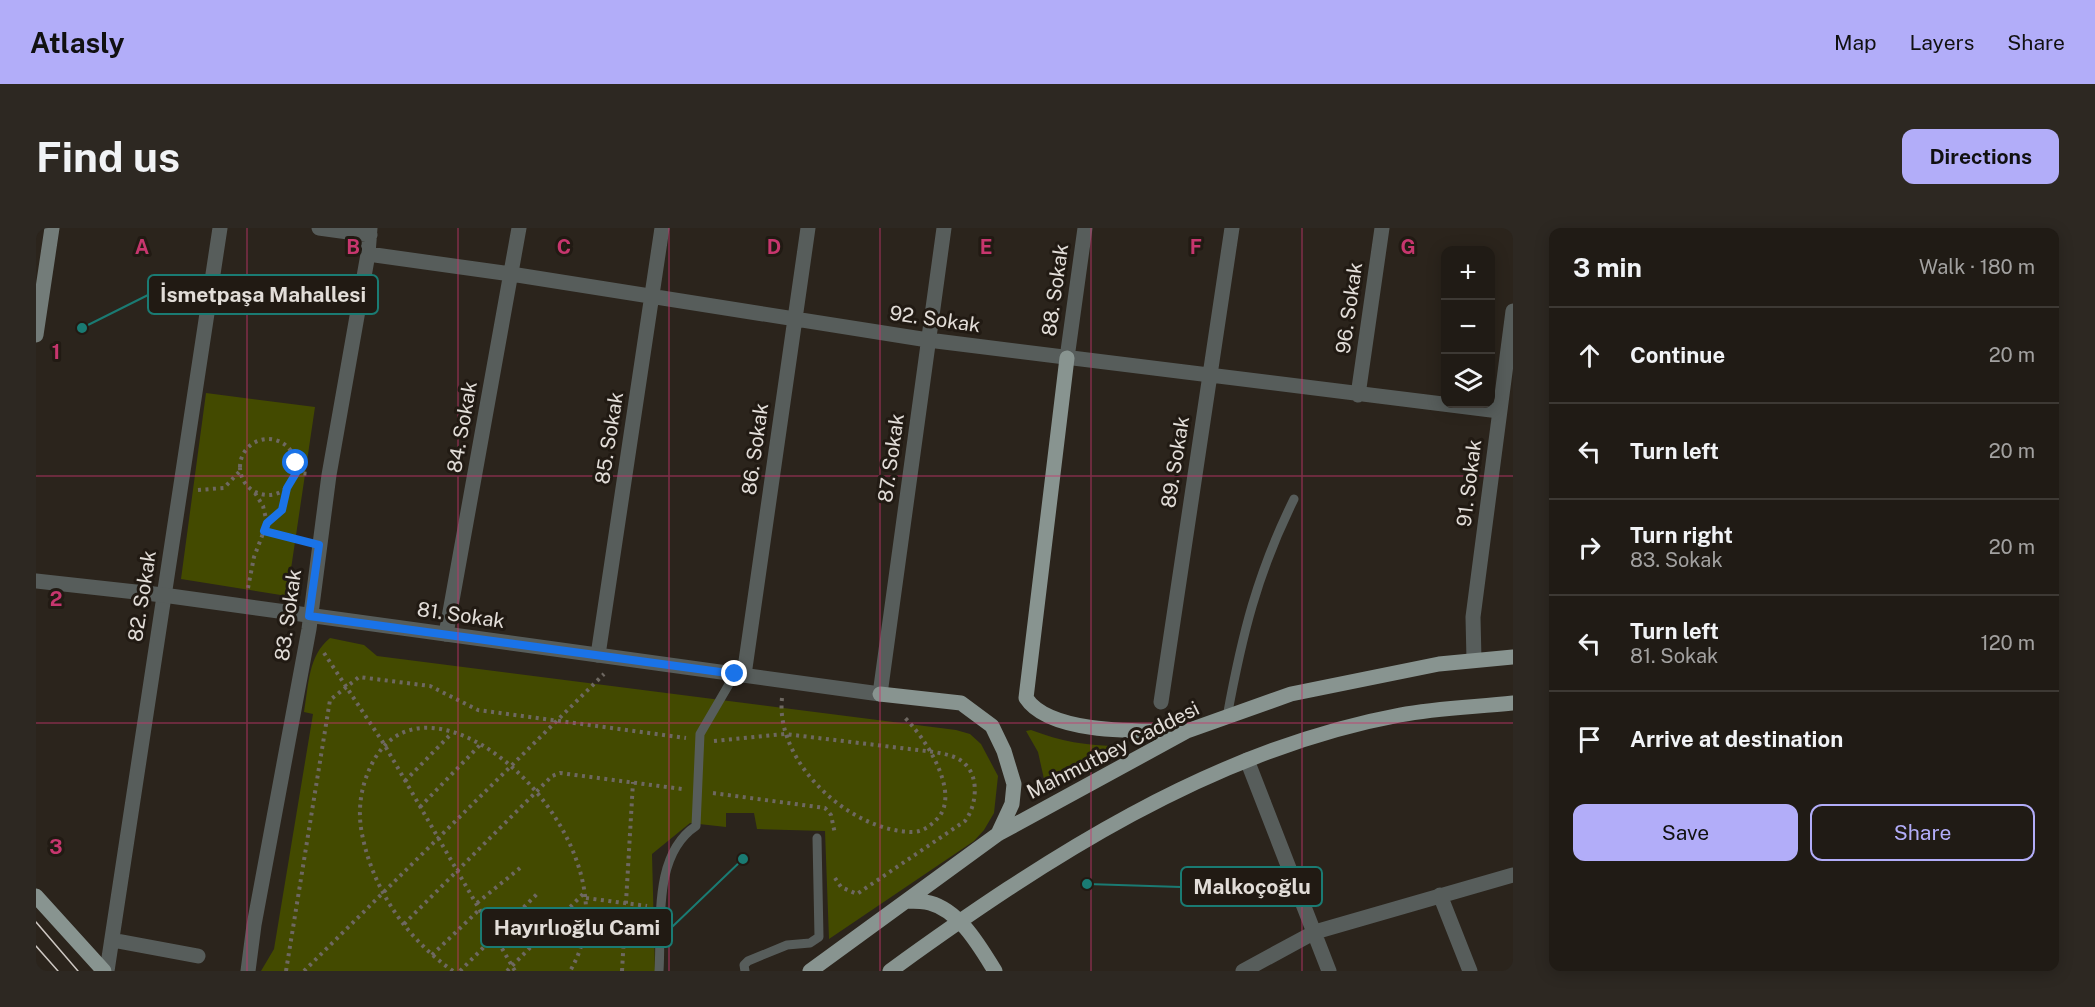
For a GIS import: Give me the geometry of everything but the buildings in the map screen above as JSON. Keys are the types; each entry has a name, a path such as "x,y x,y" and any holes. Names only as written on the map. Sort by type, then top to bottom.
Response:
{"main road":[{"path":"36,335 38,305 52,228"},
{"path":"1068,358 1026,698 1033,709 1046,717 1079,724 1100,728 1187,732"},
{"name":"Mahmutbey Caddesi","path":"810,971 998,834 1187,732 1291,694 1383,673 1513,657"},
{"path":"880,694 961,703 992,726 1004,751 1014,784 1012,804 998,834"},
{"path":"890,971 958,921 1062,854 1204,777 1320,735 1401,715 1513,703"},
{"path":"36,896 105,971"},
{"path":"907,901 930,903 958,921 995,971"}],"street":[{"name":"82. Sokak","path":"105,971 112,940 163,595 182,491 220,228"},
{"path":"318,228 370,232"},
{"name":"84. Sokak","path":"446,634 519,228"},
{"name":"85. Sokak","path":"598,655 662,228"},
{"name":"86. Sokak","path":"740,675 808,228"},
{"name":"87. Sokak","path":"880,694 944,228"},
{"name":"88. Sokak","path":"1068,358 1085,228"},
{"name":"89. Sokak","path":"1161,702 1232,228"},
{"name":"96. Sokak","path":"1358,395 1382,228"},
{"name":"83. Sokak","path":"248,971 254,924 309,623 319,545 370,232"},
{"name":"92. Sokak","path":"368,254 511,274 928,340 1209,377 1499,411"},
{"name":"91. Sokak","path":"1474,660 1473,618 1499,411 1508,387 1513,311"},
{"name":"81. Sokak","path":"36,581 163,595 243,607 309,623 446,634 880,694"},
{"path":"1247,760 1329,971"},
{"path":"1243,971 1315,932 1513,875"},
{"path":"1440,895 1470,971"},
{"path":"112,940 198,956"}],"lane":[{"path":"1227,717 1243,634 1263,566 1294,499"},
{"path":"659,971 664,877 685,833 696,826 700,734 740,675"},
{"path":"745,971 744,965 748,961 787,945 810,943 819,937 817,838"}],"path":[{"path":"182,491 224,488 240,470 245,452 260,440 279,441 287,447 296,463 296,473 287,488 282,510 267,523 254,557 243,607"},
{"path":"240,470 243,480 255,492 263,506 267,523"},
{"path":"255,492 272,495 287,488"},
{"path":"264,531 319,545"},
{"path":"309,623 345,686 384,744 515,971"},
{"path":"304,971 620,658"},
{"path":"286,971 330,700 359,677 430,686 478,710 720,741 785,734 930,752 952,756 965,763 970,771 974,798 972,812 965,821 857,894 841,887 835,879 835,869"},
{"path":"783,681 780,714 785,734 792,752 808,775 831,798 880,826 912,832 924,830 935,822 945,807 946,800 940,768 914,726 880,694"},
{"path":"453,971 432,955 404,924 382,893 367,854 360,809 366,775 384,744 406,730 429,729 452,733 481,744 511,764 550,808 577,861 586,898 584,934 578,958 570,971"},
{"path":"405,781 452,733"},
{"path":"420,807 481,744"},
{"path":"404,924 552,776 560,773 825,808 831,815 835,837"},
{"path":"622,971 633,782"},
{"path":"477,903 520,868"},
{"path":"507,971 585,892"},
{"path":"460,971 537,894"},
{"path":"586,898 662,908"},
{"path":"432,955 480,909"}],"green space":[{"path":"206,393 315,407 287,596 181,579"},
{"path":"330,638 364,645 377,656 956,730 970,734 981,744 998,776 994,813 974,841 829,939 825,831 757,829 754,813 726,813 726,827 690,823 652,854 655,971 261,971 274,949 313,714 304,712 311,671 317,653"},
{"path":"1031,730 1074,742 1118,746 1046,788 1038,752 1026,731"}],"tram line":[{"path":"36,922 78,971"},
{"path":"36,946 58,971"}],"place":[{"name":"İsmetpaşa Mahallesi","path":"82,328"},
{"name":"Hayırlıoğlu Cami","path":"743,859"},
{"name":"Malkoçoğlu","path":"1087,884"}],"route":[{"path":"296,463 296,473 287,488 282,510 267,523 264,531 319,545 309,616 735,674"}]}
